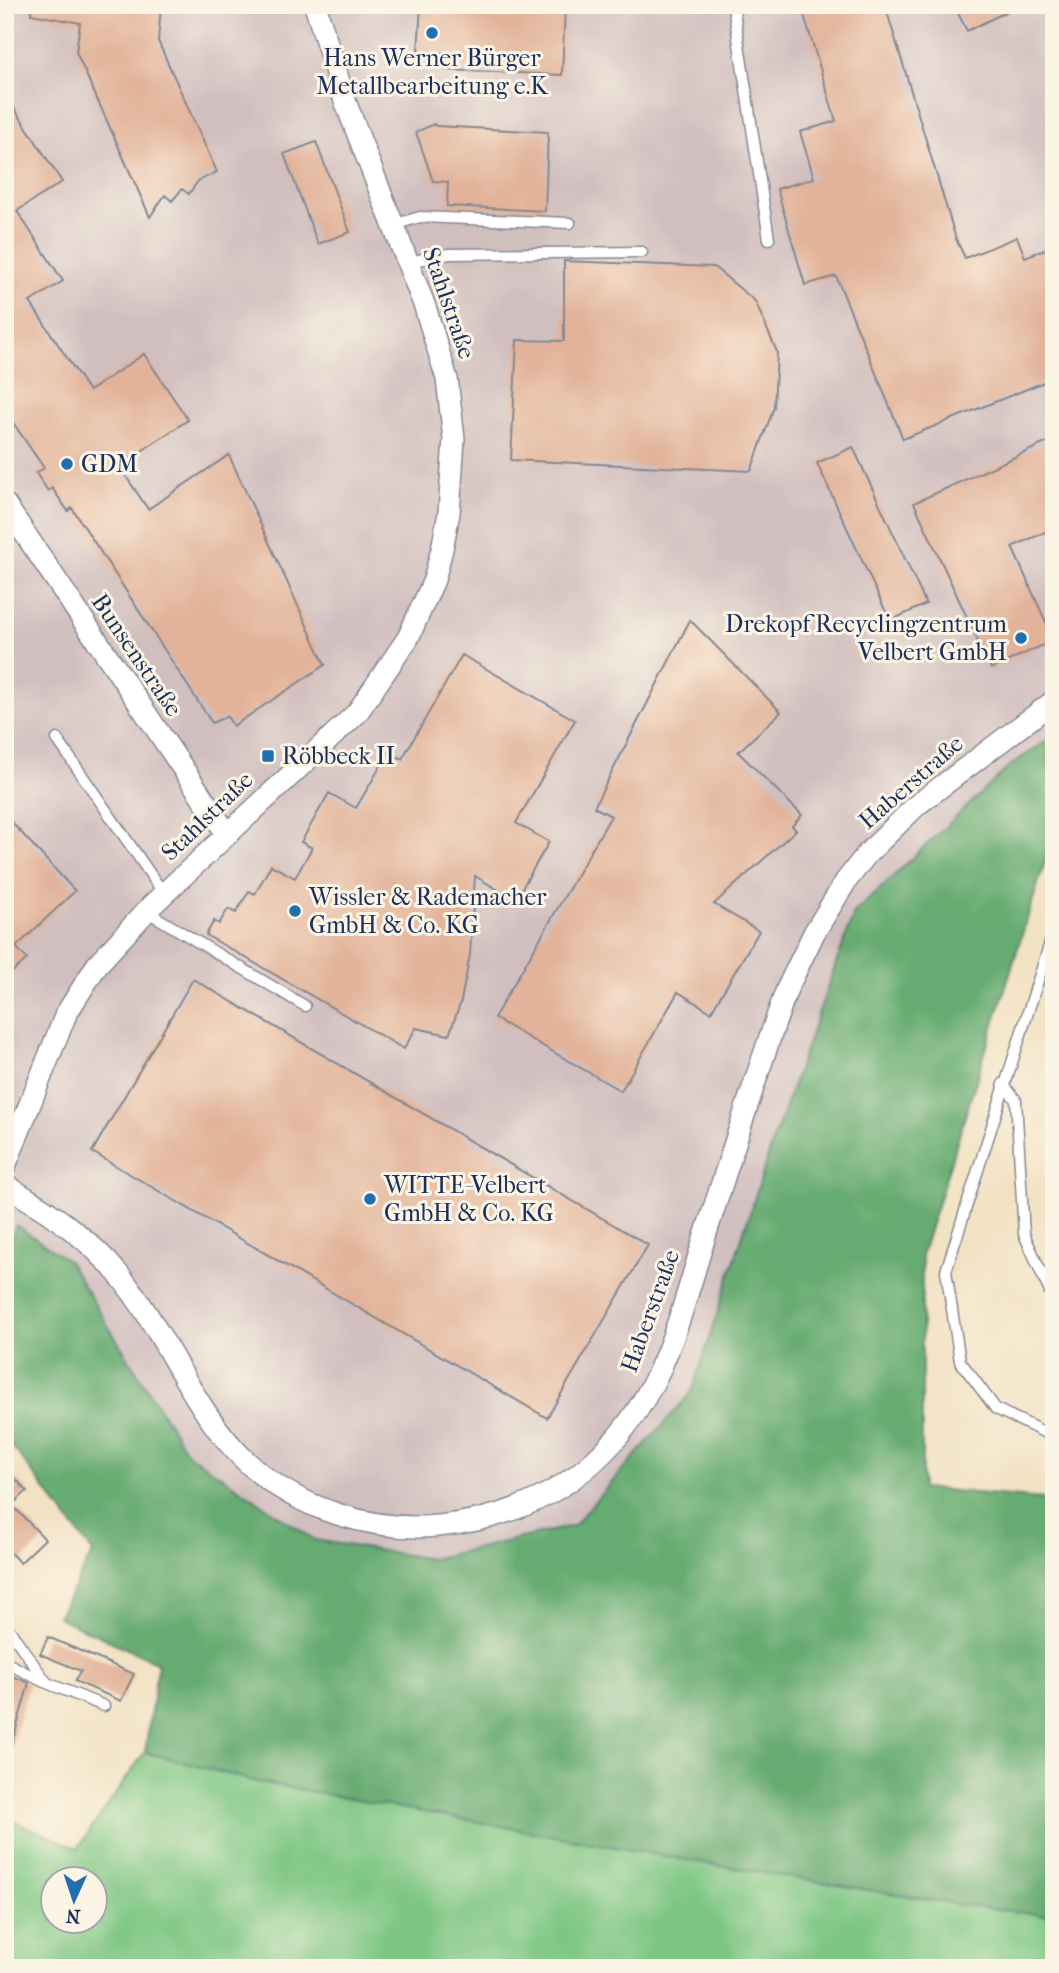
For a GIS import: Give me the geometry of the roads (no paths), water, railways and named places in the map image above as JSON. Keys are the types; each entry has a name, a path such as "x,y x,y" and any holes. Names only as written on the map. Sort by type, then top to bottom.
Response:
{"street":[{"name":"Stahlstraße","path":"5,1166 66,1014 97,965 146,911 356,713 408,638 434,580 452,489 454,439 451,403 441,355 345,101 318,5"},
{"name":"Bunsenstraße","path":"5,504 227,834"},
{"name":"Haberstraße","path":"5,1185 62,1220 120,1276 224,1437 250,1465 281,1488 351,1519 420,1528 471,1522 526,1506 553,1494 601,1455 623,1431 660,1368 787,989 814,933 846,881 917,805 1054,701"}],"lane":[{"path":"733,5 769,239"},
{"path":"393,225 420,217 570,223"},
{"path":"408,262 449,254 642,252"},
{"path":"57,739 164,894"},
{"path":"146,911 305,1006"},
{"path":"1054,930 1003,1084 946,1271 960,1361 996,1409 1054,1437"},
{"path":"1003,1084 1016,1100 1024,1234 1054,1301"},
{"path":"5,1624 47,1683"},
{"path":"5,1662 47,1683 104,1706"}],"place":[{"name":"Hans Werner Bürger Metallbearbeitung e.K","path":"432,33"},
{"name":"GDM","path":"67,464"},
{"name":"Drekopf Recyclingzentrum Velbert GmbH","path":"1021,638"},
{"name":"Röbbeck II","path":"268,756"},
{"name":"Wissler & Rademacher GmbH & Co. KG","path":"295,911"},
{"name":"WITTE-Velbert GmbH & Co. KG","path":"370,1199"}]}
